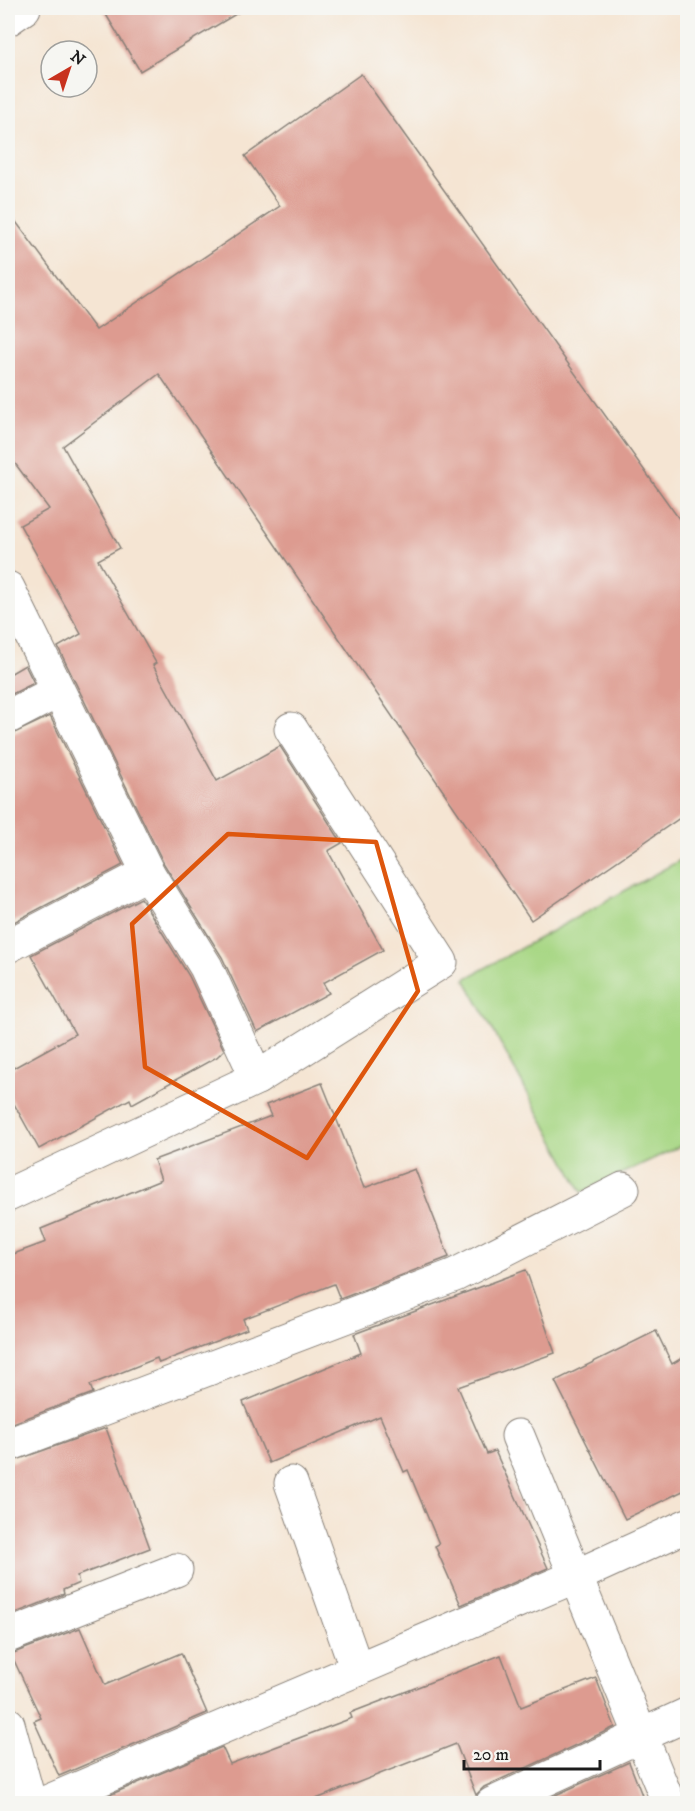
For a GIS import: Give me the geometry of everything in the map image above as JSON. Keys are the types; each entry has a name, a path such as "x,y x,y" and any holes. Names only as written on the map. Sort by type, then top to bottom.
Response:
{"street":[{"path":"8,20 24,8"},
{"path":"8,588 148,873 206,967 257,1078"},
{"path":"8,717 58,691"},
{"path":"8,1195 257,1078 441,962 291,729"},
{"path":"8,945 148,873"},
{"path":"8,1445 455,1275 623,1189"},
{"path":"518,1436 574,1577 669,1803"},
{"path":"291,1483 357,1670"},
{"path":"42,1803 574,1577 687,1525"},
{"path":"8,1636 176,1570"},
{"path":"492,1803 687,1714"},
{"path":"8,1724 30,1803"}],"highlighted area":[{"path":"228,834 376,842 418,991 307,1158 145,1067 132,924"}],"green space":[{"path":"684,858 688,864 687,1143 582,1192 465,979"}],"building":[{"path":"102,8 246,8 140,71"},
{"path":"361,74 687,530 687,813 531,920 159,374 63,446 120,548 98,560 156,663 153,665 217,781 280,746 342,843 328,851 383,950 323,983 329,993 257,1032 222,957 164,864 58,647 81,634 20,525 49,509 8,454 8,211 96,330 280,206 245,156"},
{"path":"25,665 34,683 8,696 8,675"},
{"path":"50,716 123,865 12,923 8,914 8,736"},
{"path":"141,898 189,976 224,1050 217,1057 132,1104 130,1099 39,1149 8,1093 8,1071 75,1034 31,955"},
{"path":"322,1083 364,1188 415,1169 449,1257 340,1299 334,1284 243,1319 247,1329 159,1363 157,1358 90,1385 93,1393 8,1425 8,1256 46,1242 41,1229 161,1180 154,1160 271,1116 266,1105"},
{"path":"526,1270 555,1353 458,1387 487,1454 495,1451 548,1568 461,1605 435,1546 439,1544 408,1470 404,1472 380,1416 269,1463 243,1402 361,1353 354,1334"},
{"path":"656,1331 672,1364 687,1355 687,1489 625,1519 555,1381"},
{"path":"106,1428 150,1548 77,1576 79,1583 63,1590 64,1594 8,1616 8,1463"},
{"path":"80,1628 105,1685 181,1653 207,1713 59,1776 34,1721 41,1718 11,1654"},
{"path":"501,1655 521,1707 596,1678 615,1727 484,1787 476,1795 456,1744 306,1803 91,1803 222,1747 230,1764 352,1718 350,1713"},
{"path":"629,1762 645,1803 538,1803"}]}
